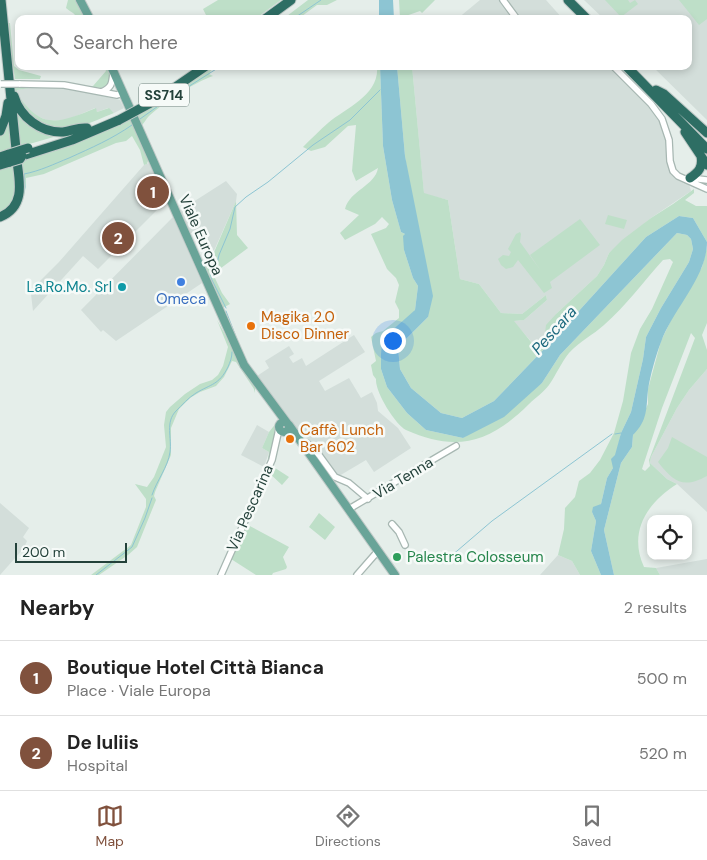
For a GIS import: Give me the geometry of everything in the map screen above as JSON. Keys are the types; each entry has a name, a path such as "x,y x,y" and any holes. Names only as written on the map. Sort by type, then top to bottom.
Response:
{"highway":[{"path":"0,131 6,116 1,0"},
{"path":"270,15 291,0"},
{"path":"279,15 300,0"},
{"path":"561,0 576,15"},
{"path":"568,0 583,15"},
{"name":"SS714","path":"0,164 87,128 118,118 191,70"},
{"name":"SS714","path":"16,156 72,140 158,99 200,70"},
{"path":"630,70 678,119 679,125 704,153 707,165"},
{"path":"637,70 707,142"},
{"path":"5,84 12,86 16,103 23,113 40,127 56,132 87,128"},
{"path":"0,217 11,210 18,200 20,187 5,84"},
{"path":"656,90 664,94 707,133"},
{"path":"688,178 701,168 704,153"}],"main road":[{"path":"80,0 88,15"},
{"name":"Viale Europa","path":"113,70 244,365 276,408 284,428"},
{"path":"284,428 296,435 395,575"}],"street":[{"path":"503,0 514,15"},
{"path":"101,92 108,89 111,85 112,70"},
{"path":"617,70 658,114 667,133 673,171 678,176 707,180"},
{"path":"5,84 60,84 117,95 123,93"},
{"path":"688,178 707,189"},
{"name":"Via Pescarina","path":"221,575 270,464 277,440 284,428"},
{"path":"302,443 307,443 336,477 353,486 368,499"},
{"name":"Via Tenna","path":"349,510 456,446"},
{"path":"392,524 400,532 405,545"},
{"path":"357,575 378,551"}],"shaded area":[{"path":"480,0 499,0 502,4 509,0 546,0 559,15 462,15"},
{"path":"584,0 707,0 707,120 656,70 692,70 692,15 600,15"},
{"path":"412,70 613,70 653,111 659,120 668,151 668,168 675,178 689,184 691,191 651,218 609,253 597,276 557,313 544,340 537,348 513,321 524,320 547,300 546,295 522,314 501,313 479,284 460,279 448,200 424,194"},
{"path":"36,85 43,88 44,86 68,87 101,94 102,96 120,100 124,108 114,113 108,108 97,112 95,108 67,120 49,121 37,116 26,107 16,90"},
{"path":"149,163 166,201 98,269 83,256 33,311 31,294 39,282 59,262 144,165"},
{"path":"226,181 237,194 236,201 213,253 202,226 190,234 179,211"},
{"path":"173,217 202,283 116,341 103,330 101,332 81,310"},
{"path":"354,335 365,352 319,381 325,391 349,378 361,398 372,392 378,411 398,428 411,448 374,472 366,460 339,476 303,440 257,376 269,368 265,361 289,346 294,354 289,357 293,363 302,358 306,366"},
{"path":"707,369 707,512 677,484 667,479 650,463 651,457 677,408"},
{"path":"257,425 269,432 262,448 269,452 264,467 241,455"},
{"path":"0,503 29,528 23,537 27,541 24,548 0,575"},
{"path":"558,555 572,561 580,575 540,575"},
{"path":"707,559 707,575 660,575 656,568"}],"green space":[{"path":"68,0 76,0 84,15 75,15 66,8"},
{"path":"218,0 281,0 260,15 206,15 203,9"},
{"path":"308,0 337,0 327,5 317,5 303,15 288,15"},
{"path":"399,0 435,0 422,13 420,11 409,15 400,15"},
{"path":"605,0 628,0 630,3 635,0 638,4 624,15 619,15"},
{"path":"679,0 707,0 707,19 699,25"},
{"path":"6,23 10,23 15,70 41,76 40,79 15,79"},
{"path":"108,70 111,78 108,85 101,88 87,86 93,86"},
{"path":"211,70 209,74 213,76 197,83 171,99 149,116 142,125 137,114"},
{"path":"377,70 380,70 383,146 392,200 401,232 405,234 404,250 413,278 418,286 415,310 381,369 387,387 407,413 426,430 463,438 542,383 560,355 677,233 687,235 691,239 693,249 689,262 646,337 631,412 621,433 613,468 607,478 601,504 592,512 596,521 591,551 601,575 580,575 572,561 558,555 564,529 565,508 575,497 579,481 590,473 600,460 614,433 623,401 631,353 640,329 652,309 673,262 670,259 663,260 612,318 569,353 545,390 501,427 487,435 457,442 424,437 406,430 397,421 382,399 371,365 376,361 371,337 383,331 399,318 399,310 395,302 399,285 396,278 387,269 371,234 386,228 389,224 382,217 375,224 345,240 340,233 359,215 345,209 348,203 372,179 378,168 356,181 352,171 356,125 348,126 325,147 311,151 303,147 328,123 368,93 376,76"},
{"path":"397,70 412,70 424,193 448,200 460,279 479,284 501,313 522,314 546,295 547,300 524,320 514,321 536,348 544,341 546,325 597,276 609,253 622,240 651,218 694,189 694,193 685,200 696,206 707,206 707,242 693,218 679,216 646,237 494,401 462,418 441,413 411,388 400,369 398,347 428,317 405,156"},
{"path":"36,85 17,90 17,93 34,113 43,118 61,120 96,108 97,112 109,108 114,113 74,128 53,128 44,125 27,113 21,105 14,86"},
{"path":"16,111 64,134 19,147"},
{"path":"9,114 13,148 0,153 0,135"},
{"path":"130,118 149,158 147,164 144,165 140,150 132,136 126,141 116,143 44,174 26,178 25,192 21,205 13,215 0,222 0,219 16,208 20,160 67,145"},
{"path":"13,162 17,187 11,206 0,214 0,166"},
{"path":"236,201 237,235 248,248 213,274 222,293 230,304 221,309 204,266 212,257"},
{"path":"608,215 627,220 624,229 605,224"},
{"path":"580,219 600,245 550,282 552,288 544,293 518,260 513,267 506,269 501,265 498,259 503,255 509,256 511,252 508,249 516,234 520,232 520,242 541,271 530,255"},
{"path":"707,247 707,323 702,335 707,350 707,369 677,408 651,457 650,463 667,479 677,484 649,509 643,520 638,542 644,567 656,568 660,575 614,575 604,530 621,463 632,447 633,435 648,404 648,389 661,341 674,314 702,267","holes":["691,333 695,338 649,460 650,466 645,471 642,469 662,408"]},
{"path":"217,320 256,386 254,393 254,389 236,362 232,361 224,377 216,386 190,398 179,409 171,428 171,455 155,492 156,500 137,547 99,575 91,575 131,545 146,507 146,499 135,484 147,487 154,477 166,447 164,425 166,412 185,394 200,384 212,380 218,375 223,366 228,347"},
{"path":"277,422 270,460 268,459 269,452 262,448 269,432"},
{"path":"672,437 707,457 707,476 685,483 674,479 664,469 658,462 668,448"},
{"path":"272,466 289,477 282,485 269,473"},
{"path":"319,513 335,527 325,540 309,527"},
{"path":"246,524 289,547 283,557 286,569 272,575 256,575 231,559"}],"water":[{"path":"379,0 393,0 394,15 379,15"},
{"path":"380,70 397,70 405,156 433,296 428,317 398,347 400,369 411,388 441,413 462,418 494,401 646,237 679,216 693,218 707,242 702,268 673,317 661,342 650,378 644,419 633,435 632,447 621,463 604,530 614,575 601,575 591,551 596,521 592,512 593,507 601,504 607,478 613,468 611,459 615,455 621,433 631,412 646,337 689,262 693,249 691,239 687,235 677,233 560,355 542,383 504,417 463,438 426,430 407,413 387,387 381,369 382,344 388,334 415,310 418,286 413,278 404,250 403,236 405,234 401,232 392,200 383,146"}],"waterway":[{"path":"299,15 321,0"},
{"path":"140,119 215,70"},
{"path":"226,308 211,278 211,273 217,264 230,229 235,207 313,145 350,120 380,90"},
{"path":"22,201 25,187 24,174 77,154 109,139 132,125"},
{"path":"226,311 238,342"},
{"path":"152,495 169,458 170,425 173,415 190,397 214,383 225,373 232,352"},
{"path":"615,434 621,433"},
{"path":"443,563 492,521 612,434"},
{"path":"96,575 132,547 152,498"}],"place":[{"name":"Boutique Hotel Città Bianca","path":"153,192"},
{"name":"De Iuliis","path":"118,238"},
{"name":"Omeca","path":"181,282"},
{"name":"La.Ro.Mo. Srl","path":"122,287"},
{"name":"Magika 2.0 Disco Dinner","path":"251,326"},
{"name":"Caffè Lunch Bar 602","path":"290,439"},
{"name":"Palestra Colosseum","path":"397,557"}],"water label":[{"name":"Pescara","path":"554,330"}]}
